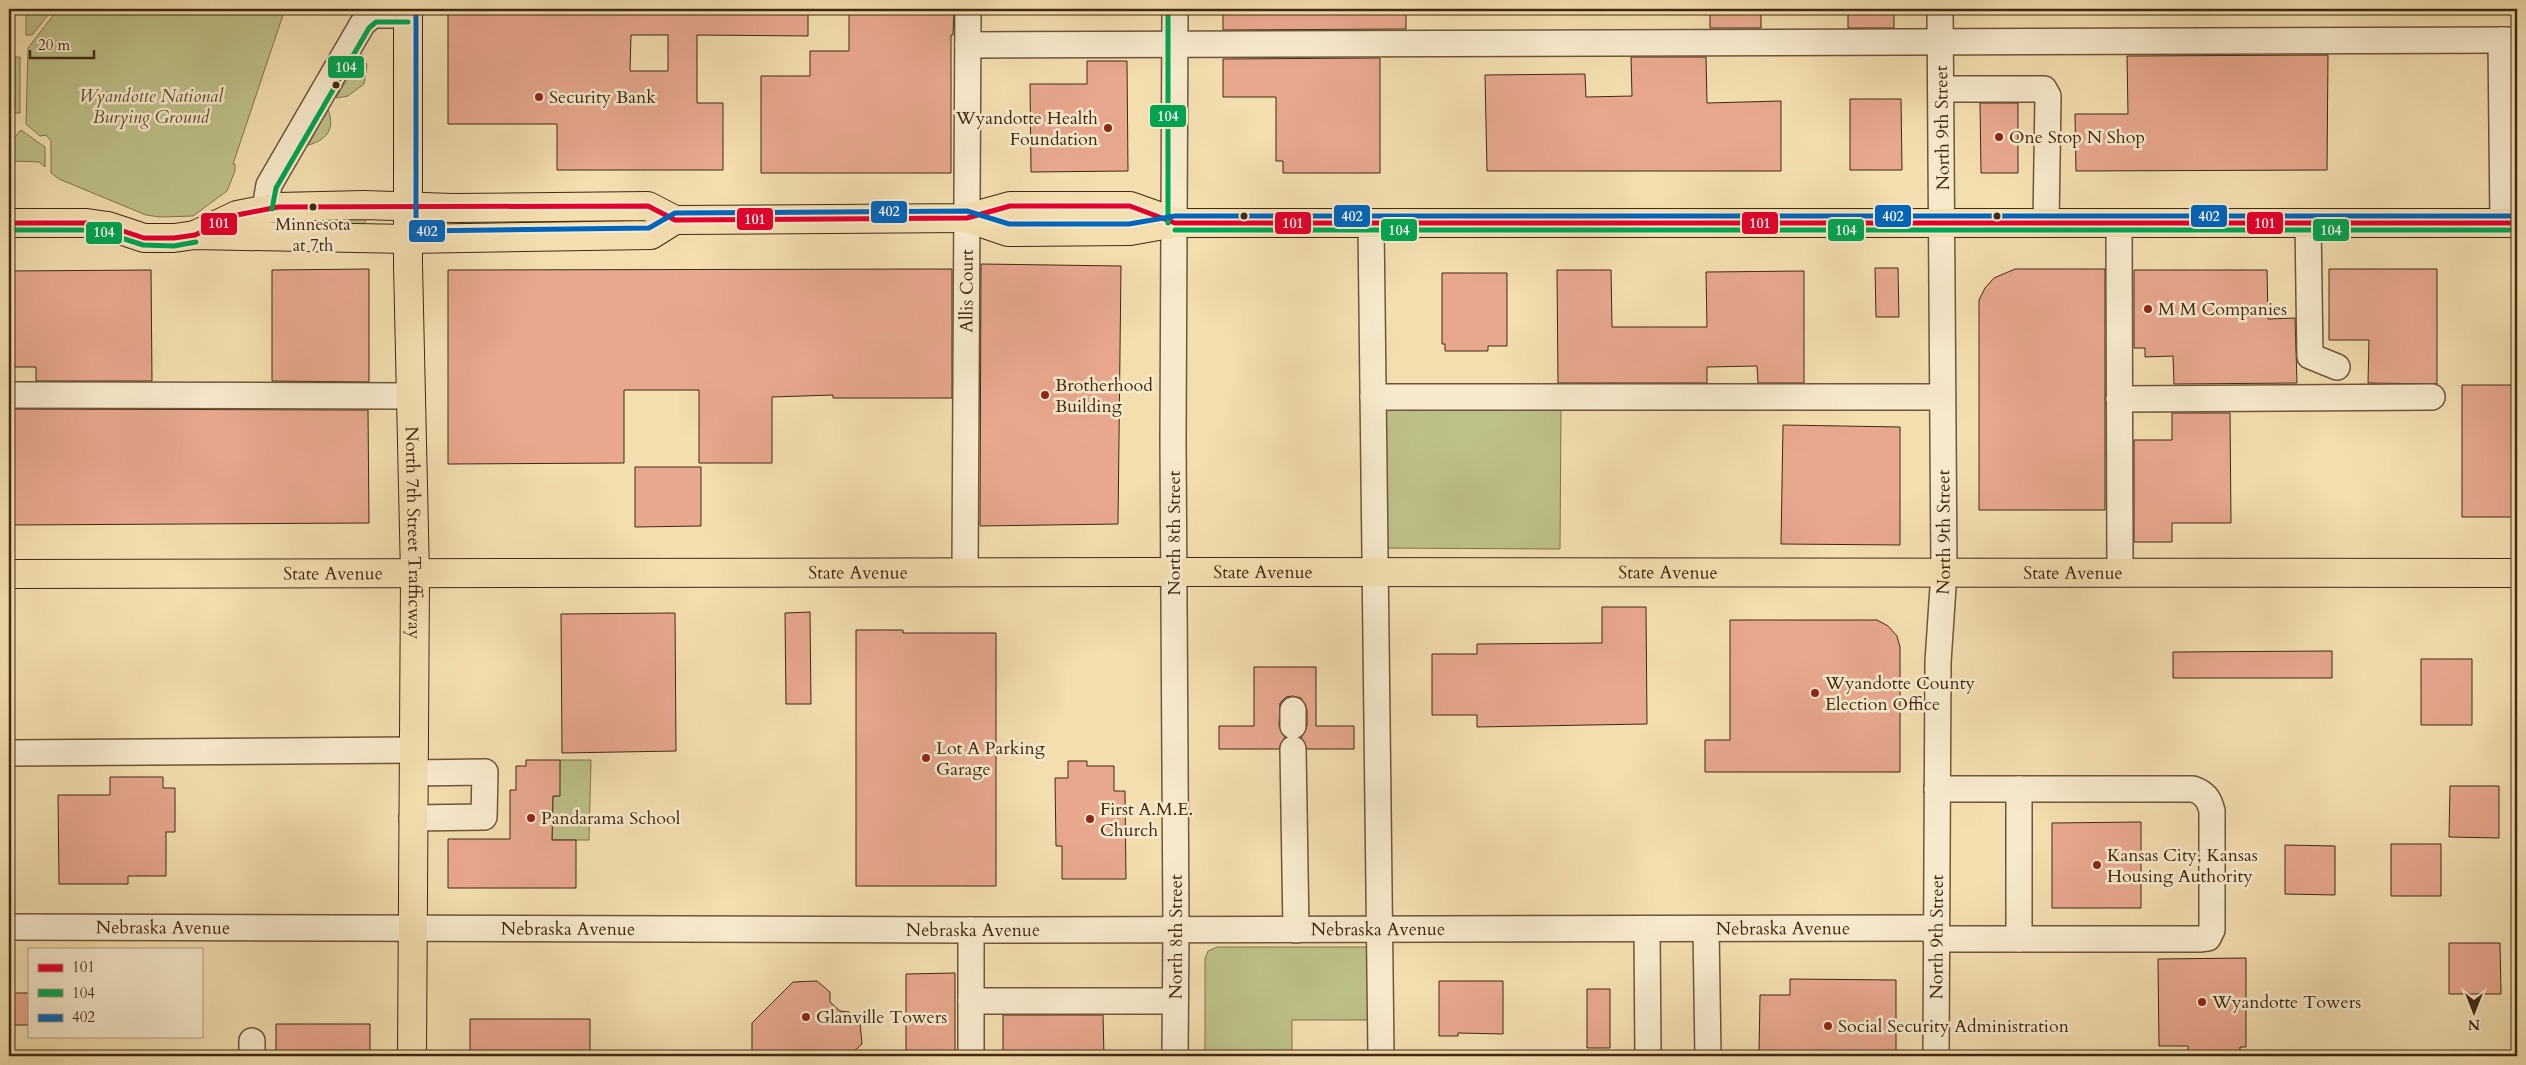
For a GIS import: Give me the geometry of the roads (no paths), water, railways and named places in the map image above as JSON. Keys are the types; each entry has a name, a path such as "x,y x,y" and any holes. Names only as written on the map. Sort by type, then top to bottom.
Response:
{"main road":[{"name":"North 7th Street Trafficway","path":"408,12 408,239 414,574 412,1056"},
{"path":"195,235 237,215 266,208 364,205 453,208 648,206 675,220 967,218 1008,232 1130,231 1175,222 2510,222"},
{"path":"9,223 101,225 144,238 174,238 195,235 408,239 651,234 675,220"},
{"name":"State Avenue","path":"9,574 965,572 2517,573"}],"street":[{"name":"Allis Court","path":"965,572 968,9"},
{"name":"North 8th Street","path":"1174,1056 1176,928 1174,572 1175,9"},
{"name":"North 9th Street","path":"1936,1056 1938,662 1944,572 1940,9"},
{"path":"266,208 269,186 363,23 373,15 408,12"},
{"path":"968,45 1940,40 2509,40 2510,222"},
{"path":"1941,89 2044,89 2048,96 2046,223"},
{"path":"2308,222 2310,356 2337,367"},
{"path":"1371,223 1382,1056"},
{"path":"2118,223 2120,573"},
{"path":"9,395 411,396"},
{"path":"1373,397 1942,397"},
{"path":"2119,399 2432,397"},
{"path":"1293,728 1296,930"},
{"path":"9,753 413,762 485,772 484,817 412,818"},
{"path":"1937,788 2019,789 2019,939"},
{"name":"Nebraska Avenue","path":"9,927 971,930 1176,928 1296,930 1706,929 1936,934 2019,939 2208,938 2212,930 2212,812 2210,802 2203,793 2193,789 2019,789"},
{"path":"1647,929 1648,1056"},
{"path":"1706,929 1708,1056"},
{"path":"971,930 971,1056"},
{"path":"971,1001 1175,1001"}],"place":[{"name":"Security Bank","path":"539,97"},
{"name":"Wyandotte Health Foundation","path":"1108,128"},
{"name":"One Stop N Shop","path":"1999,137"},
{"name":"Minnesota at 7th","path":"313,207"},
{"name":"M M Companies","path":"2148,309"},
{"name":"Brotherhood Building","path":"1045,395"},
{"name":"Wyandotte County Election Office","path":"1815,693"},
{"name":"Lot A Parking Garage","path":"926,758"},
{"name":"Pandarama School","path":"531,818"},
{"name":"First A.M.E. Church","path":"1090,819"},
{"name":"Kansas City, Kansas Housing Authority","path":"2097,865"},
{"name":"Wyandotte Towers","path":"2202,1002"},
{"name":"Glanville Towers","path":"806,1017"},
{"name":"Social Security Administration","path":"1828,1026"}],"park label":[{"name":"Wyandotte National Burying Ground","path":"151,106"}]}
